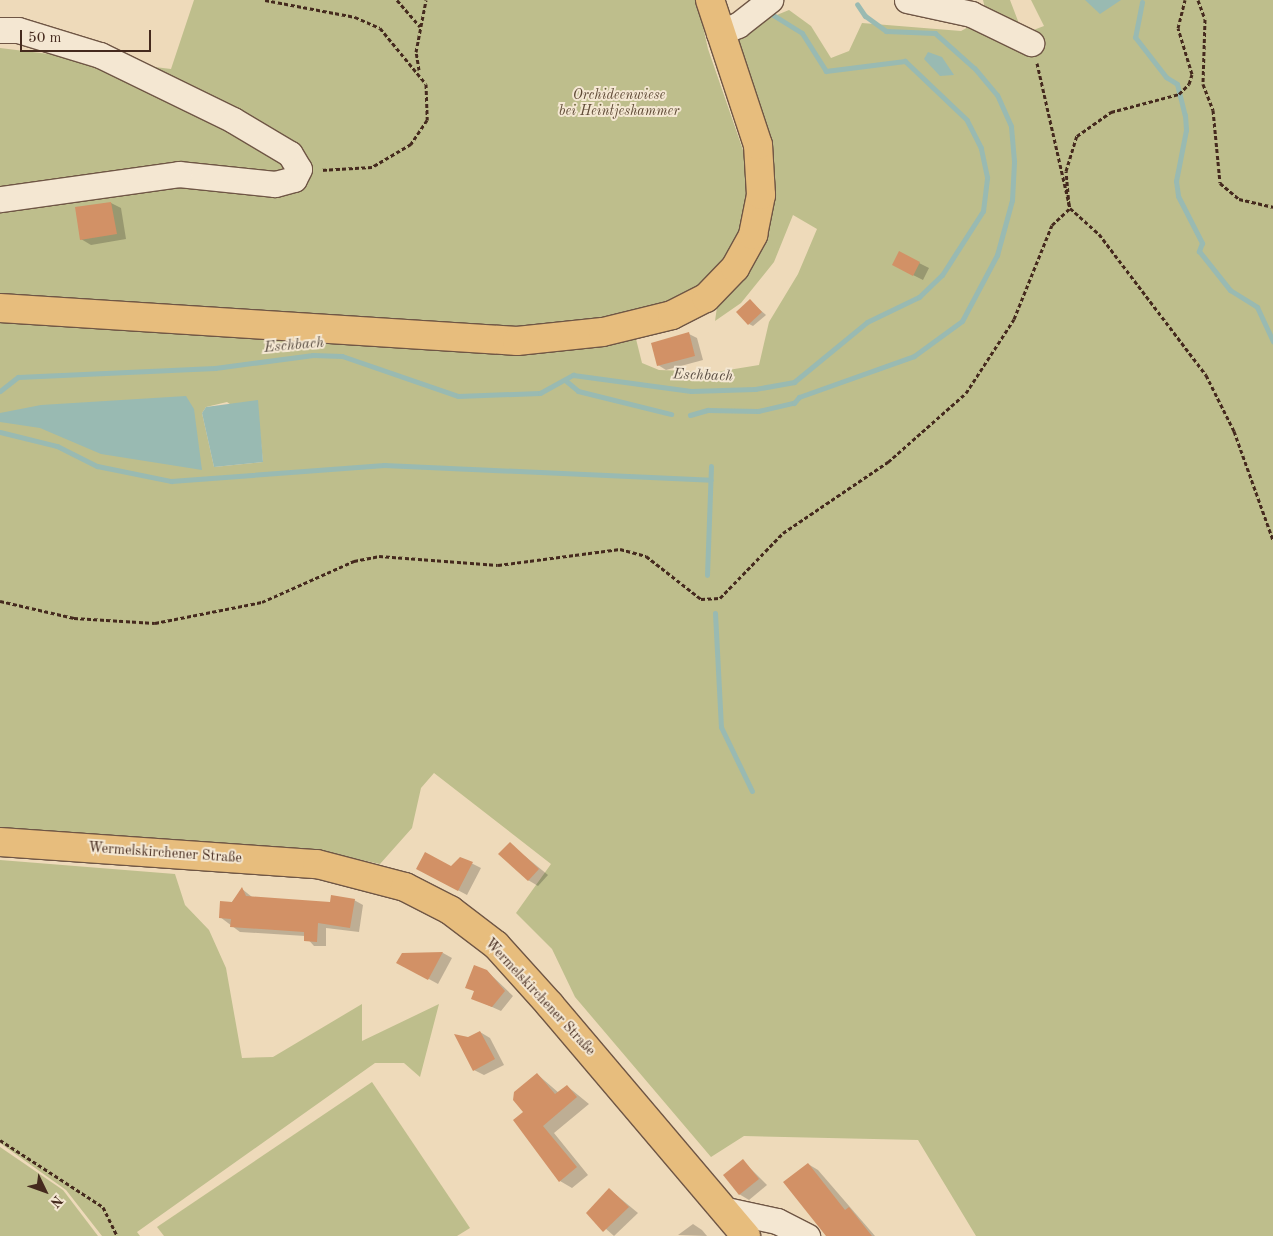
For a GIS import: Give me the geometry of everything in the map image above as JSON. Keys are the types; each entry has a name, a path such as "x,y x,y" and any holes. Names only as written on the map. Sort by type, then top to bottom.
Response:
{"main road":[{"path":"0,308 517,340 603,332 672,315 706,298 727,279 753,235 760,207 758,145 719,33 710,0"},
{"name":"Wermelskirchener Straße","path":"0,842 317,864 361,872 426,898 496,945 726,1210 746,1236"}],"street":[{"path":"907,0 971,14 1031,43"},
{"path":"719,33 762,6"},
{"path":"0,30 18,30 100,55 233,120 290,154 299,169 294,179 275,184 179,174 0,199"},
{"path":"726,1210 777,1221 807,1236"}],"path":[{"path":"265,0 355,17 372,25 420,72"},
{"path":"397,0 420,27"},
{"path":"299,169 372,167 411,144 427,120 429,99 416,52 426,0"},
{"path":"1070,208 1066,172 1078,136 1111,112 1179,94 1189,84 1192,74 1178,28 1185,0"},
{"path":"1198,0 1205,19 1203,84 1213,110 1220,183 1239,199 1273,207"},
{"path":"1031,43 1070,208 1099,234 1206,375 1234,431 1273,540"},
{"path":"0,601 74,618 155,622 262,602 366,558 498,564 620,549 646,556 701,598 720,598 790,528 888,462 966,393 1014,319 1052,225 1070,208"},
{"path":"0,1140 103,1207 118,1236"}],"green space":[{"name":"Orchideenwiese bei Heintjeshammer","path":"194,0 697,0 708,49 752,176 749,214 735,252 715,277 670,307 564,326 440,327 0,299 0,48 171,69"},
{"path":"983,0 1010,0 1023,34 1044,26 1031,0 1273,0 1273,1236 976,1236 918,1140 744,1136 711,1157 575,997 552,949 516,913 551,864 434,773 421,788 412,828 380,864 321,851 0,831 0,316 635,335 642,363 659,370 716,372 759,365 769,322 798,274 817,229 793,215 774,262 741,303 715,321 717,307 740,281 772,206 774,177 768,141 730,34 789,10 811,26 831,58 849,51 862,23 961,31 987,17","holes":["227,402 259,424 263,462 214,467 202,413 206,407"]},
{"path":"0,860 175,874 185,905 209,930 226,968 242,1058 273,1057 362,1004 362,1041 439,1004 420,1077 404,1063 375,1063 137,1232 140,1236 102,1236 66,1190 0,1143"},
{"path":"372,1082 470,1228 457,1236 164,1236 157,1227"},
{"path":"0,1147 63,1190 98,1236 0,1236"}],"water":[{"path":"1085,0 1121,0 1100,14"},
{"path":"928,52 942,57 954,75 940,76 924,59"},
{"path":"186,396 194,409 202,470 101,454 40,428 0,422 0,413 41,405"},
{"path":"258,400 263,462 214,467 202,413 206,407"}],"building":[{"path":"111,202 117,234 80,240 75,207"},
{"path":"899,251 920,262 913,276 892,265"},
{"path":"750,299 762,312 748,325 736,312"},
{"path":"689,332 695,356 657,366 651,343"},
{"path":"510,842 539,869 528,881 498,854"},
{"path":"425,852 451,866 460,857 473,862 458,891 416,869"},
{"path":"242,887 246,896 330,902 331,895 355,899 350,928 318,923 317,942 304,941 304,932 230,927 231,919 219,918 220,901 232,902"},
{"path":"443,952 428,980 396,963 402,953"},
{"path":"474,965 487,970 505,991 492,1007 471,999 474,991 465,988"},
{"path":"480,1031 495,1059 473,1071 454,1034 468,1037"},
{"path":"537,1073 555,1094 567,1085 577,1097 543,1126 577,1167 559,1182 513,1120 523,1112 513,1100 514,1092"},
{"path":"743,1159 759,1179 739,1195 723,1175"},
{"path":"808,1163 845,1210 849,1207 872,1236 826,1236 783,1182"},
{"path":"609,1188 629,1207 603,1232 586,1213"}],"waterway":[{"path":"1142,2 1135,37 1166,77 1177,84 1185,115 1186,130 1176,181 1178,196 1202,243 1199,251 1230,290 1257,307 1273,342"},
{"path":"690,415 708,410 758,411 794,403 799,397 914,356 962,321 997,255 1012,200 1014,161 1011,126 997,95 974,68 935,33 886,31 865,16 857,4"},
{"name":"Eschbach","path":"0,391 18,377 215,368 313,355 342,356 458,396 540,393 573,375 691,391 755,389 794,382 867,322 919,297 942,275 983,211 987,177 981,148 967,120 905,61 826,71 802,33 768,12"},
{"path":"565,380 578,391 671,414"},
{"path":"0,432 57,446 97,466 171,481 384,465 711,480"},
{"path":"707,575 711,466"},
{"path":"715,613 721,727 752,791"}]}
